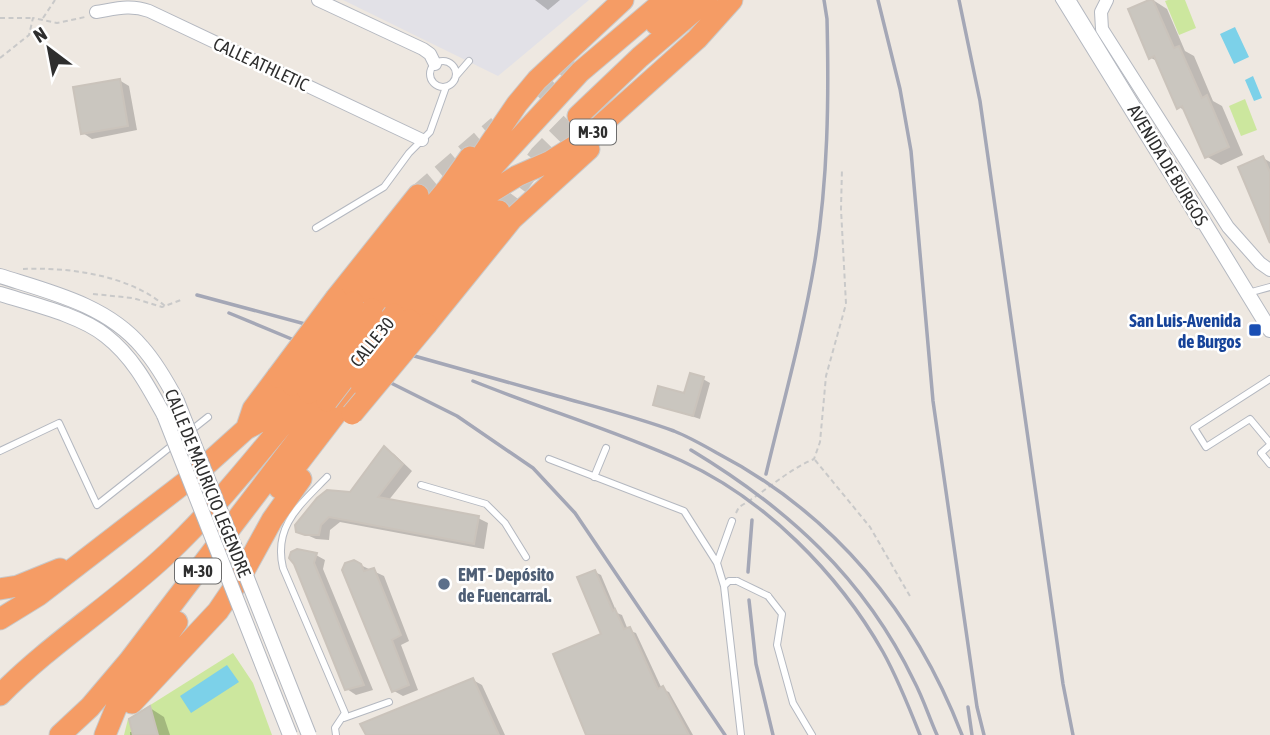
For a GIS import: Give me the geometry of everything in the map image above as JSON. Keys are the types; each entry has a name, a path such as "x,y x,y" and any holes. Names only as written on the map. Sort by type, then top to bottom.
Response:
{"highway":[{"path":"105,735 116,708 322,397 356,304 448,188 471,156 493,116 514,90 560,39 605,0"},
{"path":"356,304 474,169 517,104 537,80 623,0"},
{"path":"574,61 641,0"},
{"path":"356,304 477,184 573,80 665,0"},
{"path":"410,319 495,201 514,162 586,84 687,0"},
{"path":"578,116 639,57 707,0"},
{"name":"M-30","path":"495,201 517,176 551,161 583,141 712,25 732,0"},
{"path":"0,695 30,665 136,582 168,553 196,526 260,451 410,319 512,219 691,56 712,25"},
{"path":"113,735 117,724 138,695 218,611 287,498 356,304 418,195"},
{"name":"CALLE 30","path":"60,735 90,706 129,661 322,397 364,351 410,319"},
{"path":"0,619 39,594 196,474 246,429 253,409 322,397"},
{"path":"0,589 18,586 82,560"}],"street":[{"path":"318,0 423,48 435,64"},
{"name":"AVENIDA DE BURGOS","path":"1068,0 1270,330"},
{"name":"AVENIDA DE BURGOS","path":"1107,0 1101,12 1102,29 1228,226 1246,248 1270,270"},
{"name":"CALLE ATHLETIC","path":"96,12 126,7 149,11 422,140"},
{"name":"CALLE DE MAURICIO LEGENDRE","path":"0,276 69,298 110,319 141,345 161,372 177,401 309,735"},
{"name":"CALLE DE MAURICIO LEGENDRE","path":"0,294 63,314 105,335 129,357 147,383 164,415 290,735"},
{"name":"AVENIDA DE BURGOS","path":"1270,312 1270,330"}],"lane":[{"path":"1059,0 1240,292 1247,293 1270,287"},
{"path":"456,76 452,64 443,61 435,64 430,71 431,80 437,86 446,87 453,83 469,61"},
{"path":"316,228 384,187 409,153 430,132 446,87"},
{"path":"1270,379 1194,428 1206,447 1250,419 1270,444 1261,453 1270,464"},
{"path":"0,452 60,422 97,505 208,417"},
{"path":"594,477 606,448"},
{"path":"549,459 684,511 717,563 724,586 741,735"},
{"path":"327,477 289,520 282,536 280,555 283,568 345,713 344,718"},
{"path":"421,485 486,504 505,523 526,557"},
{"path":"717,563 732,521"},
{"path":"724,586 729,581 737,581 768,596 782,614 777,645 793,703 812,735"},
{"path":"336,735 335,728 344,718 389,702"}],"path":[{"path":"43,19 55,0"},
{"path":"0,18 33,18 57,23 74,21 96,12"},
{"path":"0,58 29,35 33,18"},
{"path":"732,521 739,508 774,486 789,471 814,459 820,442 826,376 846,304 842,247 842,168"},
{"path":"20,272 24,269 40,268 93,274 152,295 165,306"},
{"path":"88,294 113,295 158,306 181,300"},
{"path":"814,459 870,527 911,598"}],"shaded area":[{"path":"343,0 589,0 498,76"}],"green space":[{"path":"1185,0 1196,28 1179,35 1165,1"},
{"path":"1245,99 1257,130 1241,136 1229,106"},
{"path":"233,653 253,683 272,735 124,735 128,719"}],"water":[{"path":"1235,27 1249,57 1234,64 1220,34"},
{"path":"1253,76 1262,98 1254,101 1245,80"},
{"path":"227,665 239,682 191,713 180,696"}],"building":[{"path":"1153,0 1174,48 1179,46 1202,98 1207,95 1229,147 1205,158 1182,106 1177,109 1154,56 1149,59 1128,9"},
{"path":"120,79 128,126 81,134 73,87"},
{"path":"1263,156 1270,172 1270,243 1238,167"},
{"path":"690,373 704,377 693,416 653,405 658,386 684,393"},
{"path":"384,446 403,464 378,497 479,516 474,544 329,517 321,525 319,535 296,532 295,525 317,498 327,490 350,492"},
{"path":"297,549 317,553 314,563 364,685 345,690 294,564 289,558 291,552"},
{"path":"354,560 361,564 364,571 374,568 401,635 392,640 409,685 392,692 342,570 345,563"},
{"path":"595,570 613,611 615,609 624,629 630,627 658,689 663,686 689,735 586,735 553,654 601,634 577,577"},
{"path":"473,678 499,735 366,735 360,724"},
{"path":"150,706 158,735 133,735 129,719"}],"tunnel":[{"path":"536,94 574,61"},
{"path":"499,211 540,155 578,116"},
{"path":"418,195 498,126"}],"railway":[{"path":"766,474 805,314 819,230 828,109 827,19 824,0"},
{"path":"878,0 900,89 911,151 933,401 977,707 984,735"},
{"path":"959,0 980,101 1063,684 1073,735"},
{"path":"197,295 320,328"},
{"path":"229,313 306,345"},
{"path":"393,350 660,426 696,441 759,478 798,506 834,537 866,571 895,608 920,648 943,690 962,735"},
{"path":"373,374 457,416 533,468 575,513 725,735"},
{"path":"473,381 682,461 713,477 770,517 822,567 865,623 894,672 920,735"},
{"path":"691,450 726,472 791,521 847,578 872,609 894,644 917,687 937,735"},
{"path":"748,572 752,520"},
{"path":"749,600 756,664 773,735"},
{"path":"968,707 972,735"}],"place":[{"name":"San Luis-Avenida de Burgos","path":"1255,330"},
{"name":"EMT - Depósito de Fuencarral.","path":"444,584"}]}
